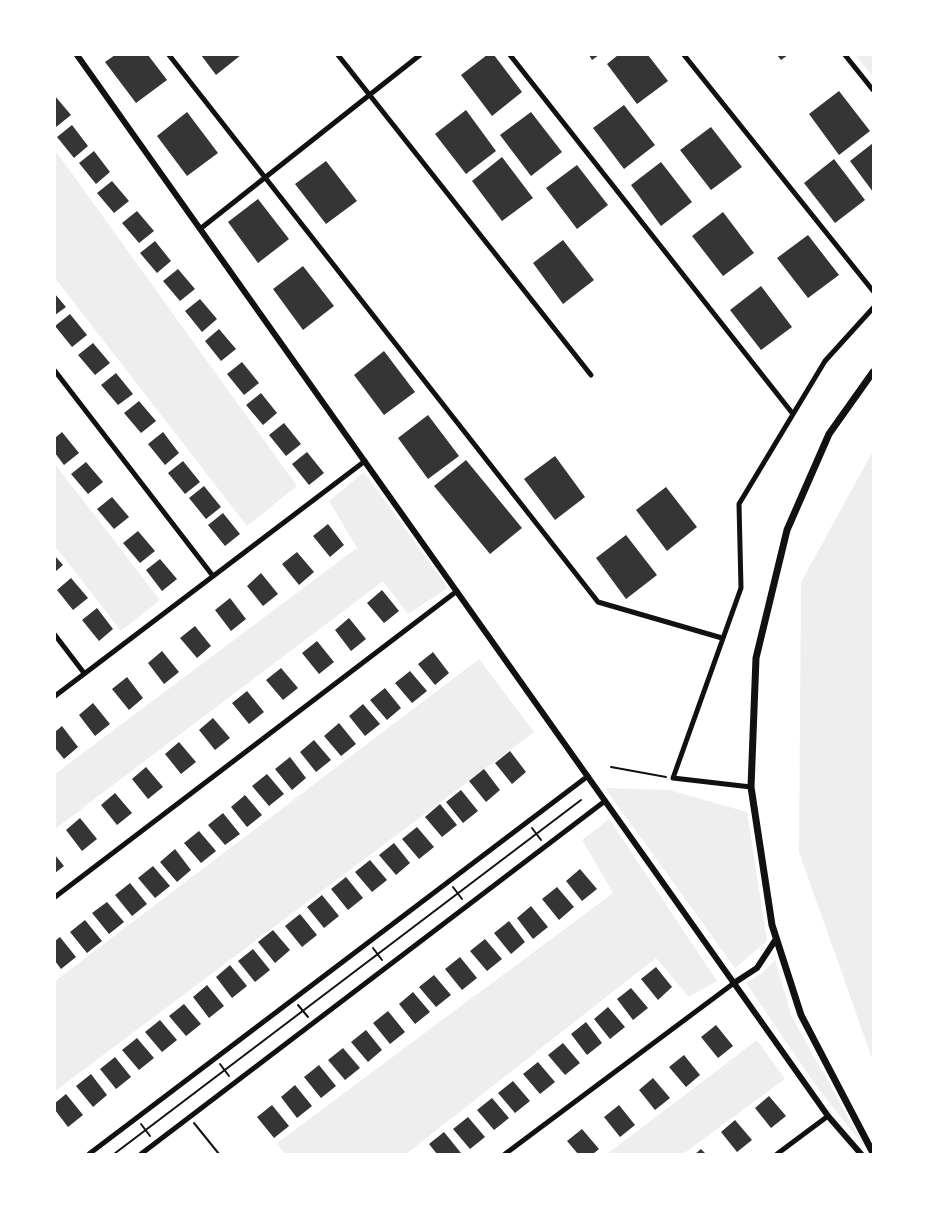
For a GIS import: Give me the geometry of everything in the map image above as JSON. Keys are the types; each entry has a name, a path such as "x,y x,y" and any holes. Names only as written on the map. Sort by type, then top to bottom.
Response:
{"main road":[{"path":"873,372 829,434 787,530 756,658 751,787 772,925 801,1015 873,1153"}],"street":[{"path":"77,55 828,1116 861,1154"},
{"path":"169,55 598,602 722,638"},
{"path":"338,55 591,375"},
{"path":"200,229 420,55"},
{"path":"510,55 794,414"},
{"path":"684,55 873,291"},
{"path":"845,55 873,90"},
{"path":"751,787 673,778 741,588 739,504 825,361 873,308"},
{"path":"55,371 213,576"},
{"path":"55,696 364,461"},
{"path":"55,897 457,591"},
{"path":"55,635 84,674"},
{"path":"89,1154 588,776"},
{"path":"141,1154 606,801"},
{"path":"505,1154 734,982 757,968 776,939"},
{"path":"777,1154 828,1116"}],"path":[{"path":"612,767 673,778"},
{"path":"114,1154 581,800"},
{"path":"527,822 546,846"},
{"path":"449,881 467,906"},
{"path":"369,942 388,967"},
{"path":"294,999 312,1024"},
{"path":"216,1058 234,1083"},
{"path":"189,1117 219,1154"},
{"path":"136,1118 155,1143"}],"shaded area":[{"path":"855,55 873,55 873,77"},
{"path":"55,150 297,486 247,526 55,278"},
{"path":"873,451 873,1061 799,852 801,582"},
{"path":"55,464 160,600 121,631 55,546"},
{"path":"364,472 448,588 408,614 383,581 55,829 55,774 357,548 329,501"},
{"path":"479,659 534,732 55,1091 55,981"},
{"path":"605,788 669,790 747,812 767,941 735,968"},
{"path":"609,819 717,981 689,997 656,958 406,1154 285,1154 277,1143 613,893 582,840"},
{"path":"775,960 792,1017 864,1146 819,1090 746,983 762,973"},
{"path":"757,1040 785,1079 683,1154 607,1154"}],"building":[{"path":"115,55 148,55 167,80 136,103 105,62"},
{"path":"201,55 241,55 216,75"},
{"path":"487,55 494,55 522,92 492,116 461,75"},
{"path":"589,55 599,55 592,60"},
{"path":"618,55 648,55 668,81 637,104 607,64"},
{"path":"777,55 788,55 781,60"},
{"path":"839,91 870,131 839,155 809,114"},
{"path":"55,96 71,115 56,127 55,126"},
{"path":"624,105 655,145 624,169 593,128"},
{"path":"466,110 496,151 466,174 435,134"},
{"path":"187,112 218,153 187,176 157,136"},
{"path":"531,112 562,152 531,176 500,135"},
{"path":"72,125 88,146 74,158 57,137"},
{"path":"711,127 742,167 711,190 680,150"},
{"path":"873,143 873,192 850,161"},
{"path":"94,151 110,172 96,184 79,163"},
{"path":"502,157 533,198 502,221 472,181"},
{"path":"834,159 865,200 835,223 804,183"},
{"path":"326,161 357,201 326,224 295,184"},
{"path":"661,162 692,202 661,226 631,185"},
{"path":"577,165 608,205 577,229 546,188"},
{"path":"112,181 129,201 114,213 97,193"},
{"path":"258,199 289,239 258,263 228,222"},
{"path":"137,211 154,231 139,243 122,223"},
{"path":"723,212 754,253 723,276 692,236"},
{"path":"808,235 839,275 808,298 777,258"},
{"path":"563,240 594,280 563,304 533,263"},
{"path":"155,241 171,261 157,273 140,253"},
{"path":"303,266 334,306 303,330 273,289"},
{"path":"178,269 195,289 180,301 163,281"},
{"path":"761,286 792,327 761,350 730,310"},
{"path":"55,294 66,307 55,315"},
{"path":"200,299 217,319 202,332 185,311"},
{"path":"70,314 87,335 72,347 55,326"},
{"path":"219,329 236,349 221,361 205,341"},
{"path":"93,343 110,363 95,375 78,355"},
{"path":"384,351 415,392 384,415 354,375"},
{"path":"242,362 259,383 244,395 227,374"},
{"path":"116,373 133,394 118,405 101,385"},
{"path":"261,393 277,413 263,425 246,405"},
{"path":"139,401 156,421 141,433 124,413"},
{"path":"428,415 459,456 428,479 398,438"},
{"path":"284,423 301,444 286,456 269,435"},
{"path":"62,432 79,453 64,465 55,453 55,438"},
{"path":"163,432 179,453 165,465 148,444"},
{"path":"307,452 324,473 309,485 292,464"},
{"path":"555,456 585,497 555,520 524,479"},
{"path":"466,460 522,528 490,554 434,486"},
{"path":"183,461 200,482 185,494 168,473"},
{"path":"86,462 103,482 88,494 71,474"},
{"path":"204,486 221,507 206,519 189,498"},
{"path":"666,487 697,527 667,551 636,510"},
{"path":"112,497 129,517 114,529 97,509"},
{"path":"223,513 240,534 225,546 208,525"},
{"path":"328,524 344,545 330,557 313,536"},
{"path":"138,531 155,551 140,563 123,543"},
{"path":"626,535 657,575 626,599 596,558"},
{"path":"297,552 314,572 299,585 282,564"},
{"path":"55,556 63,565 55,572"},
{"path":"160,559 177,579 162,591 146,570"},
{"path":"261,573 278,594 263,606 247,586"},
{"path":"71,578 88,598 73,610 57,590"},
{"path":"382,590 399,611 384,623 367,603"},
{"path":"230,598 246,619 231,631 215,610"},
{"path":"97,608 113,629 99,641 82,620"},
{"path":"349,618 366,639 351,651 335,630"},
{"path":"195,626 211,646 197,658 180,638"},
{"path":"317,641 334,662 319,674 302,653"},
{"path":"162,651 179,672 164,684 148,663"},
{"path":"433,652 449,673 435,685 418,664"},
{"path":"281,668 298,688 283,700 266,680"},
{"path":"410,671 427,691 412,703 395,683"},
{"path":"127,677 143,698 129,710 112,689"},
{"path":"385,688 401,708 387,720 370,700"},
{"path":"247,691 264,712 249,724 232,703"},
{"path":"93,703 110,724 95,736 79,715"},
{"path":"363,704 380,724 365,736 349,716"},
{"path":"213,718 230,738 215,750 199,730"},
{"path":"339,723 356,744 341,756 324,736"},
{"path":"62,726 78,747 64,759 55,748 55,732"},
{"path":"314,740 331,760 316,772 300,752"},
{"path":"179,742 196,762 181,774 165,754"},
{"path":"510,751 526,772 512,784 495,763"},
{"path":"290,757 306,778 292,790 275,769"},
{"path":"146,767 163,787 148,799 132,779"},
{"path":"484,769 500,790 486,802 469,781"},
{"path":"267,774 284,794 269,806 252,786"},
{"path":"461,790 478,811 463,823 446,802"},
{"path":"115,793 132,813 117,825 101,805"},
{"path":"245,795 262,815 247,827 231,807"},
{"path":"440,804 457,825 442,837 425,817"},
{"path":"223,813 240,834 225,845 208,825"},
{"path":"80,818 97,839 82,851 66,830"},
{"path":"417,827 434,847 419,859 402,839"},
{"path":"199,831 216,851 201,863 184,843"},
{"path":"394,843 410,863 396,875 379,855"},
{"path":"175,849 191,870 177,882 160,862"},
{"path":"55,855 64,866 55,873"},
{"path":"370,860 387,880 372,892 355,872"},
{"path":"153,866 170,886 155,898 138,878"},
{"path":"580,869 597,889 582,901 566,881"},
{"path":"346,877 363,898 348,910 331,889"},
{"path":"130,883 147,904 132,916 115,895"},
{"path":"557,887 574,907 559,920 542,899"},
{"path":"322,895 339,916 324,928 307,907"},
{"path":"107,902 124,922 109,934 92,913"},
{"path":"531,906 548,927 533,939 517,918"},
{"path":"300,914 317,935 302,947 285,926"},
{"path":"85,920 102,941 87,953 70,932"},
{"path":"509,921 525,942 511,954 494,933"},
{"path":"273,930 290,950 275,963 258,942"},
{"path":"60,937 76,957 61,969 55,961 55,941"},
{"path":"485,939 502,959 487,971 470,951"},
{"path":"253,949 270,970 255,982 238,961"},
{"path":"460,957 477,978 462,990 445,969"},
{"path":"230,965 247,986 232,998 216,977"},
{"path":"656,967 672,987 658,1000 641,979"},
{"path":"434,975 451,995 436,1007 419,987"},
{"path":"207,985 224,1006 209,1018 193,997"},
{"path":"631,988 648,1008 633,1020 617,999"},
{"path":"413,992 430,1012 415,1024 399,1004"},
{"path":"184,1004 201,1024 186,1036 169,1016"},
{"path":"608,1007 625,1027 610,1039 594,1019"},
{"path":"388,1011 405,1032 390,1044 373,1023"},
{"path":"160,1020 177,1040 162,1052 145,1032"},
{"path":"586,1022 602,1043 587,1055 571,1034"},
{"path":"716,1025 733,1046 718,1058 701,1037"},
{"path":"366,1030 382,1050 368,1062 351,1042"},
{"path":"137,1038 154,1058 139,1070 122,1050"},
{"path":"563,1043 580,1063 565,1075 548,1055"},
{"path":"343,1048 360,1068 345,1080 328,1060"},
{"path":"684,1055 700,1075 686,1087 669,1067"},
{"path":"115,1057 131,1077 116,1089 100,1069"},
{"path":"538,1062 555,1082 540,1094 523,1074"},
{"path":"319,1065 336,1086 321,1098 304,1077"},
{"path":"91,1074 107,1095 93,1107 76,1086"},
{"path":"653,1078 670,1098 655,1110 639,1090"},
{"path":"513,1081 530,1101 515,1113 498,1093"},
{"path":"295,1085 312,1106 297,1118 281,1097"},
{"path":"66,1094 83,1115 68,1127 55,1110 55,1103"},
{"path":"769,1096 786,1116 771,1128 755,1108"},
{"path":"492,1098 509,1118 494,1130 477,1110"},
{"path":"272,1105 289,1126 274,1138 257,1117"},
{"path":"619,1105 635,1125 620,1137 604,1117"},
{"path":"468,1117 485,1137 470,1149 453,1129"},
{"path":"735,1120 752,1140 737,1152 721,1132"},
{"path":"582,1129 599,1149 593,1154 578,1154 567,1141"},
{"path":"444,1132 461,1153 437,1154 429,1144"},
{"path":"701,1149 706,1154 695,1154"}]}
